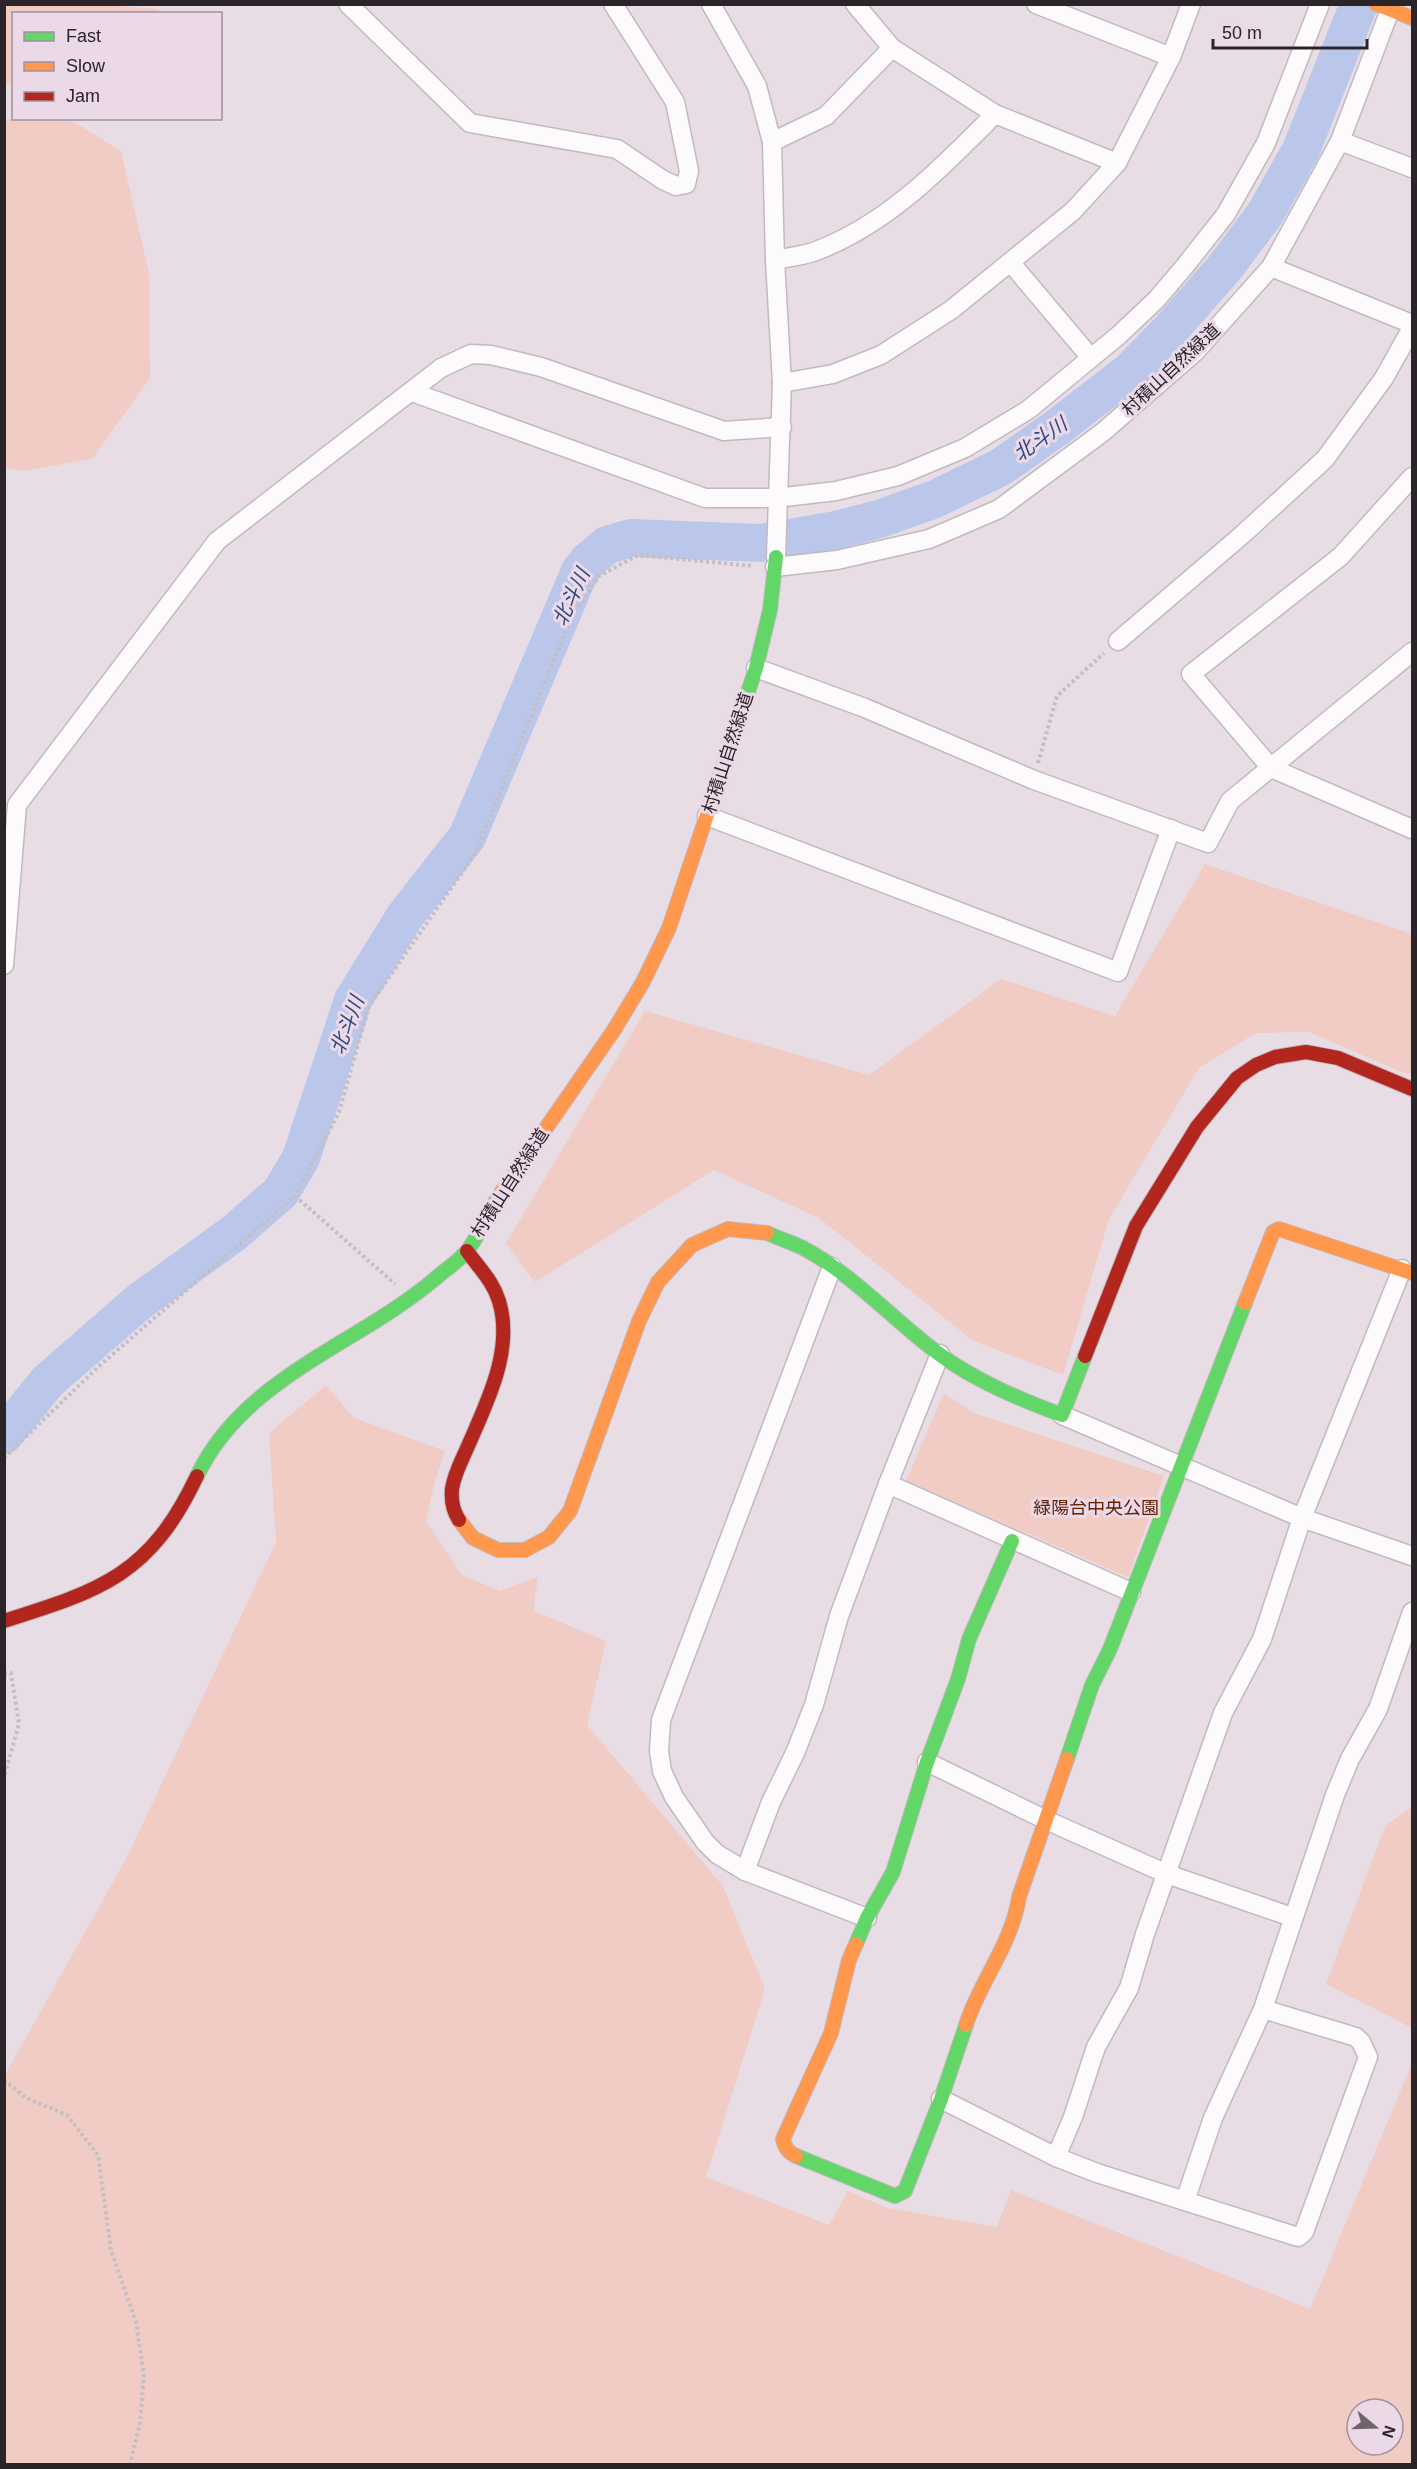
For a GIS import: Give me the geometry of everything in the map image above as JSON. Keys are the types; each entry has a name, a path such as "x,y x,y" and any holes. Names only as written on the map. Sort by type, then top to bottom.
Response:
{"street":[{"path":"348,4 470,123 617,148 663,180 676,186 686,184 689,171 675,102 613,4"},
{"path":"711,4 757,86 772,142 775,260 782,383 775,562"},
{"path":"855,4 892,48 995,114 1117,163"},
{"path":"1036,4 1171,57"},
{"path":"782,383 833,374 881,355 951,310 1073,212 1117,163 1171,57 1191,4"},
{"path":"412,392 705,498 776,505 897,476 965,448 1028,410 1119,335 1156,300 1226,214 1266,143 1320,4"},
{"path":"1383,7 1413,18"},
{"name":"村積山自然緑道","path":"4,1621 64,1602 101,1587 132,1567 165,1531 182,1507 200,1469 223,1435 260,1396 293,1372 411,1299 467,1251 491,1207 614,1030 643,982 669,928 756,668 770,610 775,562 837,560 929,539 999,509 1103,432 1196,351 1271,267 1340,141 1383,7"},
{"path":"772,142 826,117 892,48"},
{"path":"775,260 813,252 860,232 924,184 995,114"},
{"path":"1340,141 1413,168"},
{"path":"1011,262 1091,358"},
{"path":"1118,641 1242,535 1325,459 1384,378 1413,326 1271,267"},
{"path":"4,965 17,805 217,541 441,368 471,354 490,356 542,367 724,431 782,427"},
{"path":"1413,477 1341,556 1191,674 1271,768 1413,829"},
{"path":"756,668 865,708 1034,780 1208,843 1230,801 1409,664"},
{"path":"708,816 1118,972 1171,829"},
{"path":"1062,1415 1136,1226 1197,1127 1237,1078 1256,1065 1275,1057 1306,1052 1338,1058 1413,1089"},
{"path":"467,1251 489,1278 496,1292 501,1305 504,1333 500,1365 454,1482 452,1502 458,1521 467,1534 487,1547 508,1553 522,1551 541,1543 560,1526 570,1511 647,1303 658,1281 681,1253 709,1234 736,1229 753,1229 783,1236 832,1267 940,1354 1010,1396 1182,1465 1302,1518 1413,1556"},
{"path":"1012,1541 969,1640 958,1679 927,1762 893,1872 867,1918 849,1960 831,2033 783,2139 790,2153 891,2195 902,2194 905,2191 941,2099 978,1989 1009,1935 1016,1917 1019,1897 1092,1685 1110,1649 1273,1232 1279,1229 1407,1271 1302,1518 1262,1639 1223,1713 1145,1934 1129,1988 1096,2047 1073,2117 1056,2157"},
{"path":"832,1267 661,1720 659,1751 662,1771 674,1797 705,1842 717,1854 745,1871 867,1918"},
{"path":"745,1871 771,1803 795,1753 814,1704 839,1616 940,1354"},
{"path":"888,1484 1131,1592"},
{"path":"1185,2201 1213,2118 1263,2008 1335,1795 1350,1759 1378,1708 1413,1612"},
{"path":"927,1762 1046,1820 1167,1874 1292,1917"},
{"path":"941,2099 1056,2157 1097,2173 1298,2237 1304,2232 1368,2057 1356,2037 1263,2008"}],"path":[{"path":"4,1458 98,1367 295,1196 339,1112 369,1006 475,854 571,618 598,576 638,555 711,564 775,562"},
{"path":"1034,780 1058,696 1118,641"},
{"path":"295,1196 411,1299"},
{"path":"4,1673 11,1673 19,1724 4,1777"},
{"path":"4,2080 26,2098 67,2115 98,2155 111,2250 136,2322 144,2375 140,2423 130,2464"}],"green space":[{"path":"90,4 158,9 160,12 12,12 12,83 5,85 5,5"},
{"path":"12,118 71,120 121,151 149,273 150,378 92,459 22,471 4,468 4,121"},
{"path":"1205,864 1412,934 1412,1074 1406,1074 1309,1032 1256,1033 1199,1068 1109,1219 1063,1375 972,1340 819,1218 714,1170 535,1282 506,1243 645,1011 869,1075 1001,979 1115,1016"},
{"path":"326,1385 354,1418 445,1451 434,1484 426,1521 462,1575 500,1591 538,1577 533,1611 606,1641 587,1725 723,1886 765,1989 706,2177 829,2225 848,2191 888,2208 997,2227 1011,2190 1310,2309 1412,2063 1412,2464 5,2464 5,2075 127,1857 276,1542 269,1433"},
{"name":"緑陽台中央公園","path":"944,1393 974,1413 1164,1476 1128,1577 906,1481"},
{"path":"1412,1807 1412,2028 1326,1984 1385,1826"}],"waterway":[{"name":"北斗川","path":"4,1435 48,1381 140,1301 234,1233 281,1192 301,1158 353,1000 405,916 467,837 580,571 588,561 607,545 631,538 761,543 836,530 879,519 935,499 1001,467 1059,426 1130,371 1169,331 1226,266 1265,214 1301,150 1359,4"}],"traffic: fast":[{"path":"713,797 756,668 770,610 776,557"},
{"path":"197,1476 218,1442 243,1413 272,1388 405,1302 460,1258 476,1238 499,1196"},
{"path":"767,1233 801,1247 838,1270 922,1341 953,1364 998,1389 1046,1409 1062,1415 1085,1356"},
{"path":"1067,1759 1092,1685 1110,1649 1245,1303"},
{"path":"856,1944 867,1918 893,1872 927,1762 958,1679 969,1639 1012,1541"},
{"path":"796,2156 895,2196 905,2191 941,2099 966,2025"}],"traffic: slow":[{"path":"1376,4 1412,18"},
{"path":"499,1196 614,1030 643,982 669,928 713,797"},
{"path":"459,1520 473,1538 498,1550 525,1550 549,1537 570,1511 639,1321 658,1282 692,1245 728,1229 767,1233"},
{"path":"1245,1303 1273,1232 1279,1229 1412,1273"},
{"path":"966,2025 1010,1931 1019,1897 1067,1759"},
{"path":"796,2156 787,2149 783,2139 831,2033 849,1960 856,1944"}],"traffic: jam":[{"path":"1085,1356 1136,1226 1197,1127 1237,1078 1256,1065 1275,1057 1306,1052 1338,1058 1412,1089"},
{"path":"459,1520 452,1501 453,1483 490,1394 501,1357 503,1338 503,1319 499,1301 489,1281 467,1251"},
{"path":"4,1621 69,1599 96,1588 120,1574 141,1557 161,1536 197,1476"}]}
